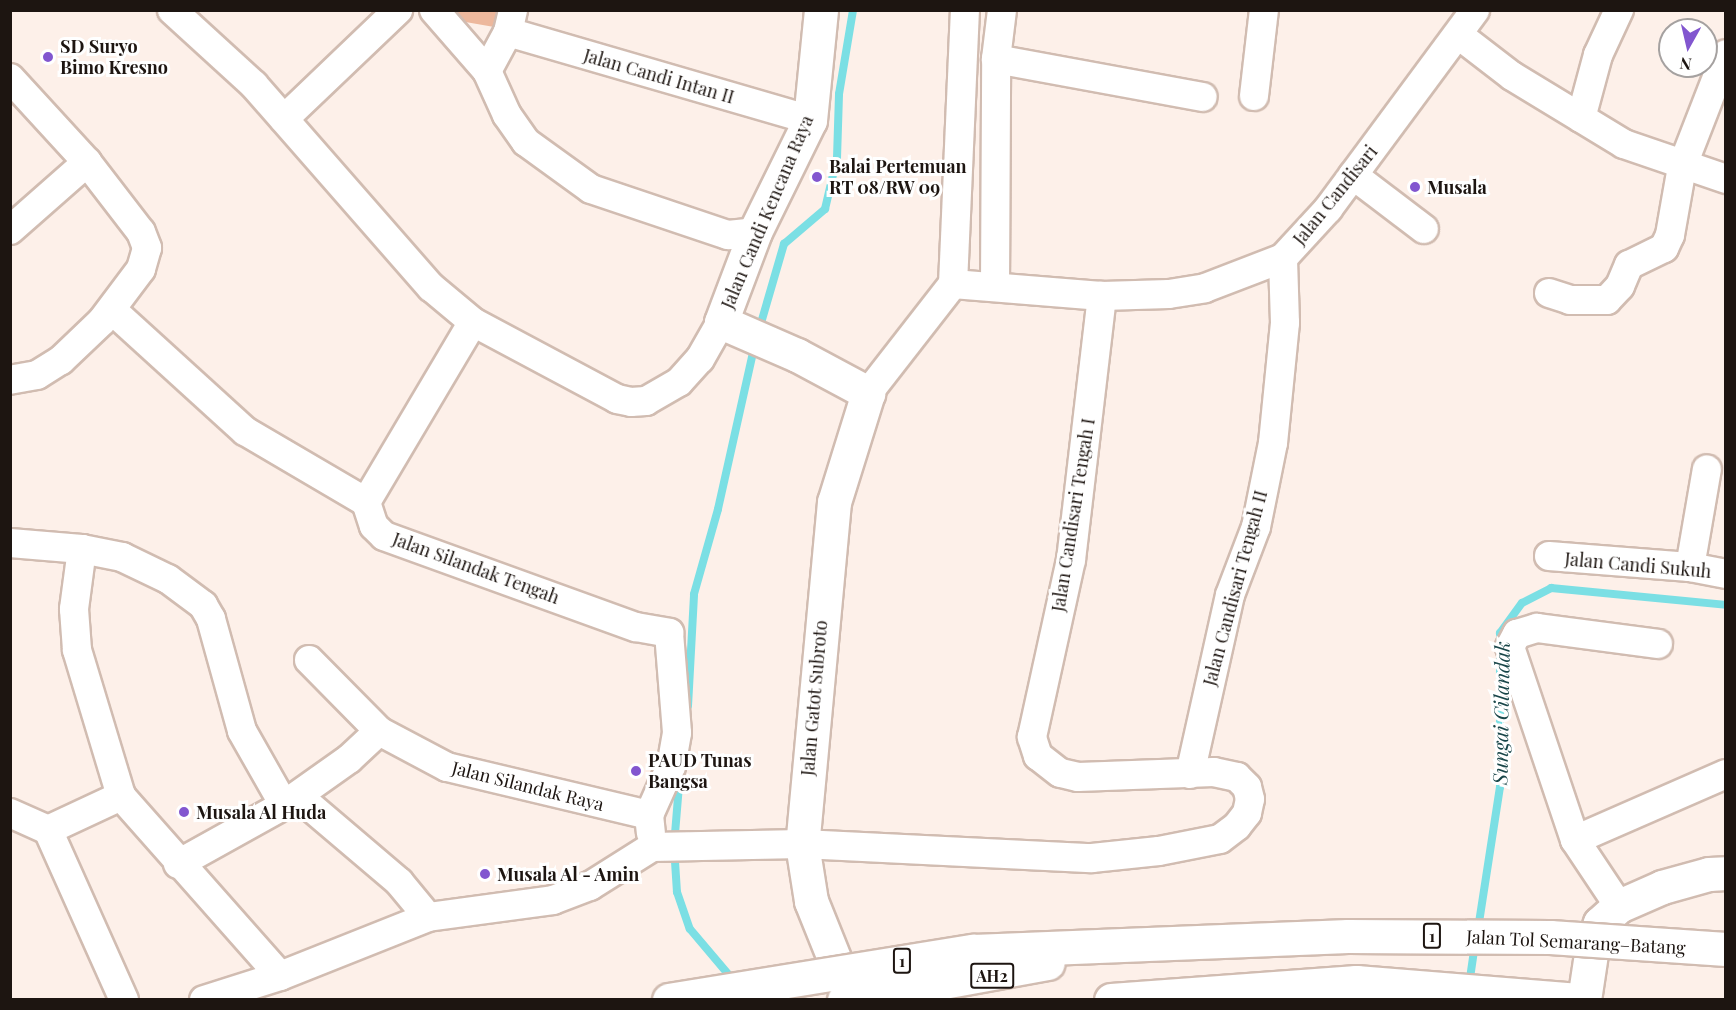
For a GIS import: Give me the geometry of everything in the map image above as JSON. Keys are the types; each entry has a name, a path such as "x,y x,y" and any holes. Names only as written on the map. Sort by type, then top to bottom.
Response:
{"main road":[{"name":"Jalan Candi Kencana Raya","path":"821,10 810,120 756,232 732,328 797,355 868,393"},
{"name":"Jalan Gatot Subroto","path":"850,999 811,901 802,844 834,502 868,393"},
{"path":"1111,999 1356,982 1565,999 1592,947 1600,923 1619,906 1662,887 1709,874 1725,873"},
{"name":"Jalan Tol Semarang–Batang","path":"1138,944 1348,936 1550,937 1725,949"},
{"name":"1","path":"669,999 973,951 1138,944"},
{"name":"AH2","path":"844,999 971,980 1138,944"}],"street":[{"path":"171,10 254,85 431,287 473,322 617,399 632,402 646,401 679,382 732,328"},
{"path":"284,119 398,10"},
{"path":"434,10 487,71 507,115 526,141 591,189 728,235 756,232"},
{"path":"868,393 953,284 965,10"},
{"path":"995,287 996,59 1002,10"},
{"path":"1254,96 1264,10"},
{"path":"1581,118 1598,55 1619,10"},
{"path":"1462,20 1512,76 1624,144 1682,167 1725,179"},
{"name":"Jalan Candisari","path":"953,284 1102,296 1205,288 1283,258 1353,175 1462,20"},
{"path":"487,71 511,21"},
{"name":"Jalan Candi Intan II","path":"511,21 810,120"},
{"path":"1549,293 1584,301 1613,296 1629,265 1664,248 1670,235 1682,167 1725,54"},
{"path":"996,59 1203,97"},
{"path":"10,78 87,162 141,232 147,248 141,268 112,310 61,360 37,375 10,380"},
{"path":"10,230 87,162"},
{"path":"1353,175 1424,229"},
{"name":"Jalan Candisari Tengah II","path":"1190,774 1230,595 1256,527 1273,443 1285,323 1283,258"},
{"name":"Jalan Candisari Tengah I","path":"659,846 802,844 1092,858 1159,851 1220,839 1247,813 1247,787 1237,777 1214,772 1078,777 1048,767 1038,756 1032,737 1071,560 1102,296"},
{"path":"112,310 245,430 366,502 473,322"},
{"path":"1690,567 1707,469"},
{"name":"Jalan Silandak Tengah","path":"366,502 374,526 384,536 636,627 669,633 677,733 670,766 649,815"},
{"path":"10,543 82,549 122,557 168,579 203,605 211,619 242,731 291,801 399,882 428,916"},
{"path":"82,549 75,609 77,650 121,796 178,864 280,976"},
{"name":"Jalan Candi Sukuh","path":"1550,556 1690,567 1725,574"},
{"path":"1619,906 1575,840 1510,647 1512,640 1537,628 1658,644"},
{"name":"Jalan Silandak Raya","path":"309,660 379,731 447,767 649,815"},
{"path":"178,864 291,801 349,759 379,731"},
{"path":"1575,840 1725,774"},
{"path":"48,830 121,796"},
{"path":"10,813 48,830 124,999"},
{"path":"204,999 280,976 428,916 553,900 590,886 659,846 649,815"}],"shaded area":[{"path":"456,11 504,11 500,28 454,20"}],"waterway":[{"path":"759,330 784,244 825,209 837,158 839,94 853,10"},
{"path":"688,706 694,594 718,509 755,343"},
{"name":"Sungai Cilandak","path":"1478,929 1500,787 1500,633 1522,603 1551,588 1726,605"},
{"path":"680,773 674,846 677,892 690,929 734,981"},
{"name":"Sungai Cilandak","path":"1469,985 1475,944"}],"place":[{"name":"SD Suryo Bimo Kresno","path":"48,57"},
{"name":"Balai Pertemuan RT 08/RW 09","path":"817,177"},
{"name":"Musala","path":"1415,187"},
{"name":"PAUD Tunas Bangsa","path":"636,771"},
{"name":"Musala Al Huda","path":"184,812"},
{"name":"Musala Al - Amin","path":"485,874"}]}
